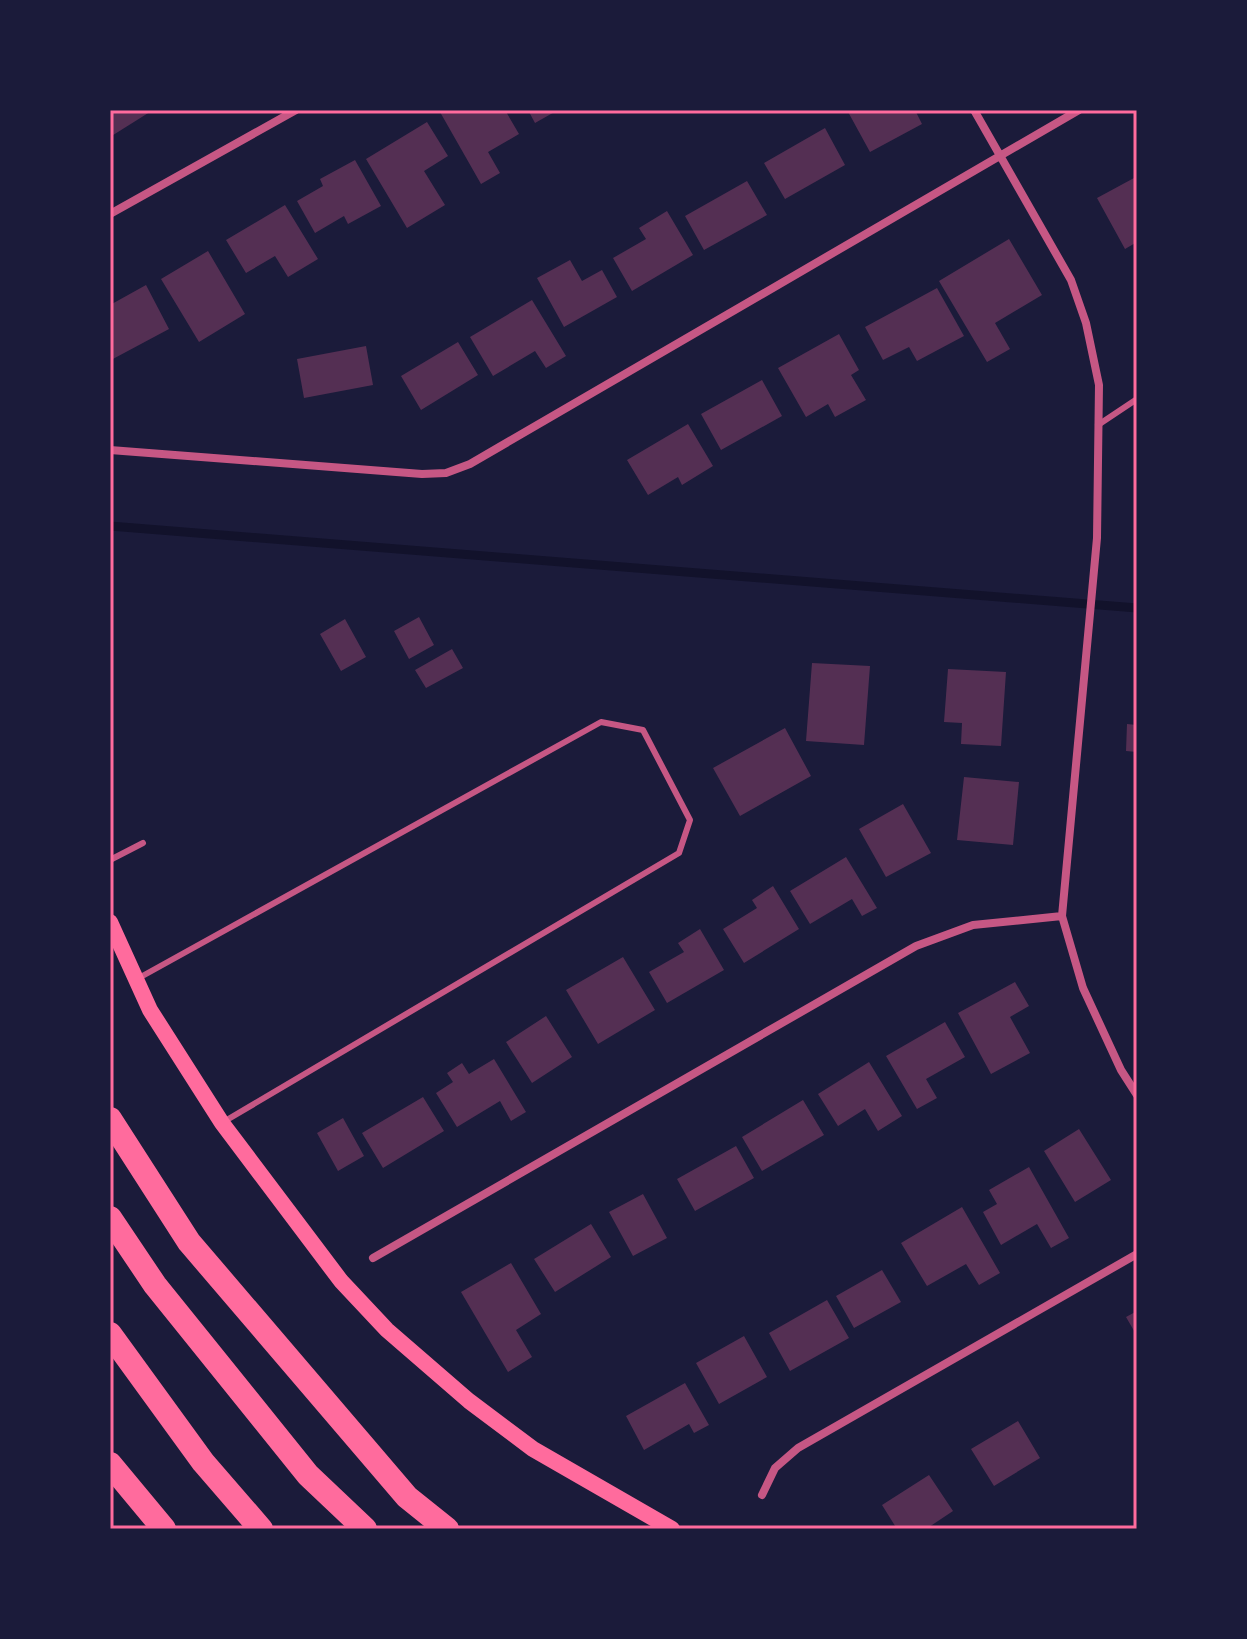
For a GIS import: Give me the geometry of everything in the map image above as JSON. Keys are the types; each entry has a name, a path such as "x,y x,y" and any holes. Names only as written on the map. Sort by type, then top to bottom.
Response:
{"highway":[{"path":"110,1119 189,1242 407,1497 447,1529"},
{"path":"110,1218 155,1285 308,1475 365,1529"},
{"path":"110,1334 203,1462 261,1529"},
{"path":"110,1464 164,1529"}],"main road":[{"path":"110,922 150,1010 222,1123 341,1281 387,1330 469,1401 533,1449 672,1529"}],"street":[{"path":"110,214 296,110"},
{"path":"974,110 1071,280 1086,323 1099,385 1097,538 1062,916 1083,988 1121,1070 1137,1095"},
{"path":"110,450 422,474 446,473 470,464 1079,110"},
{"path":"373,1258 916,946 973,925 1062,916"},
{"path":"762,1495 775,1468 798,1448 1137,1254"}],"lane":[{"path":"1098,425 1137,399"},
{"path":"136,980 601,722 643,730 690,820 679,853 222,1123"},
{"path":"110,860 143,843"}],"building":[{"path":"110,110 153,110 110,137"},
{"path":"505,110 519,134 488,152 500,173 481,184 440,112"},
{"path":"528,110 558,110 535,123"},
{"path":"847,110 915,110 922,124 870,152"},
{"path":"427,122 448,156 424,171 445,205 407,228 366,159"},
{"path":"825,128 845,165 785,199 764,163"},
{"path":"355,160 381,206 348,224 344,216 315,233 297,201 323,186 320,179"},
{"path":"1134,178 1137,182 1137,242 1125,249 1097,198"},
{"path":"747,181 767,215 704,250 685,216"},
{"path":"285,205 318,259 288,277 275,256 246,273 226,240"},
{"path":"667,211 693,255 632,291 613,258 646,239 639,228"},
{"path":"1009,239 1042,295 995,323 1010,349 987,362 939,281"},
{"path":"208,251 245,314 199,342 161,279"},
{"path":"570,260 582,281 602,270 617,297 564,327 537,278"},
{"path":"146,285 169,329 111,360 110,305"},
{"path":"937,288 964,336 917,361 909,347 883,360 865,327"},
{"path":"532,300 566,356 546,368 535,351 493,376 470,337"},
{"path":"839,334 859,370 851,375 866,400 835,417 828,404 806,417 778,368"},
{"path":"458,342 478,375 421,410 401,376"},
{"path":"366,346 373,385 304,398 297,359"},
{"path":"762,380 782,416 721,450 701,414"},
{"path":"688,424 713,466 682,485 678,477 648,495 627,460"},
{"path":"419,617 434,645 409,659 394,631"},
{"path":"345,619 366,657 341,671 320,634"},
{"path":"452,649 463,668 426,688 415,670"},
{"path":"812,663 870,666 864,745 806,741"},
{"path":"948,669 1006,672 1001,746 961,744 962,723 944,722"},
{"path":"1127,724 1137,725 1137,752 1126,751"},
{"path":"785,728 811,776 740,816 713,768"},
{"path":"964,777 1019,782 1013,845 957,840"},
{"path":"903,804 931,853 886,877 859,829"},
{"path":"846,857 877,908 862,916 852,899 810,924 790,891"},
{"path":"773,886 799,929 744,963 723,929 757,908 752,900"},
{"path":"700,929 724,970 667,1003 649,972 684,952 678,943"},
{"path":"623,957 655,1010 598,1044 566,990"},
{"path":"1015,982 1029,1006 1010,1017 1030,1053 991,1074 958,1013"},
{"path":"546,1016 572,1057 532,1083 506,1042"},
{"path":"945,1022 965,1057 926,1079 937,1098 917,1109 886,1056"},
{"path":"494,1059 526,1112 511,1121 500,1101 457,1127 436,1093 453,1082 447,1073 462,1063 469,1074"},
{"path":"869,1062 902,1116 878,1131 865,1109 838,1126 818,1094"},
{"path":"423,1097 444,1131 383,1168 362,1133"},
{"path":"803,1100 824,1135 762,1171 742,1137"},
{"path":"343,1118 364,1156 338,1171 317,1133"},
{"path":"1079,1129 1111,1180 1075,1202 1044,1151"},
{"path":"736,1146 754,1178 695,1211 677,1179"},
{"path":"1029,1167 1069,1238 1051,1248 1037,1224 1001,1245 983,1212 997,1204 989,1190"},
{"path":"643,1194 667,1238 633,1256 609,1212"},
{"path":"962,1207 1000,1273 979,1285 966,1264 927,1286 901,1243"},
{"path":"591,1224 611,1257 555,1292 534,1259"},
{"path":"511,1263 541,1314 516,1330 532,1357 508,1372 461,1292"},
{"path":"882,1270 901,1302 854,1328 836,1296"},
{"path":"827,1300 849,1338 790,1371 769,1333"},
{"path":"1137,1311 1137,1336 1126,1317"},
{"path":"744,1336 767,1377 719,1404 696,1363"},
{"path":"685,1383 709,1425 694,1433 689,1424 644,1450 626,1416"},
{"path":"1018,1421 1040,1458 994,1486 971,1449"},
{"path":"929,1475 953,1511 926,1529 897,1529 882,1505"}],"waterway":[{"path":"110,526 1137,608"}]}
